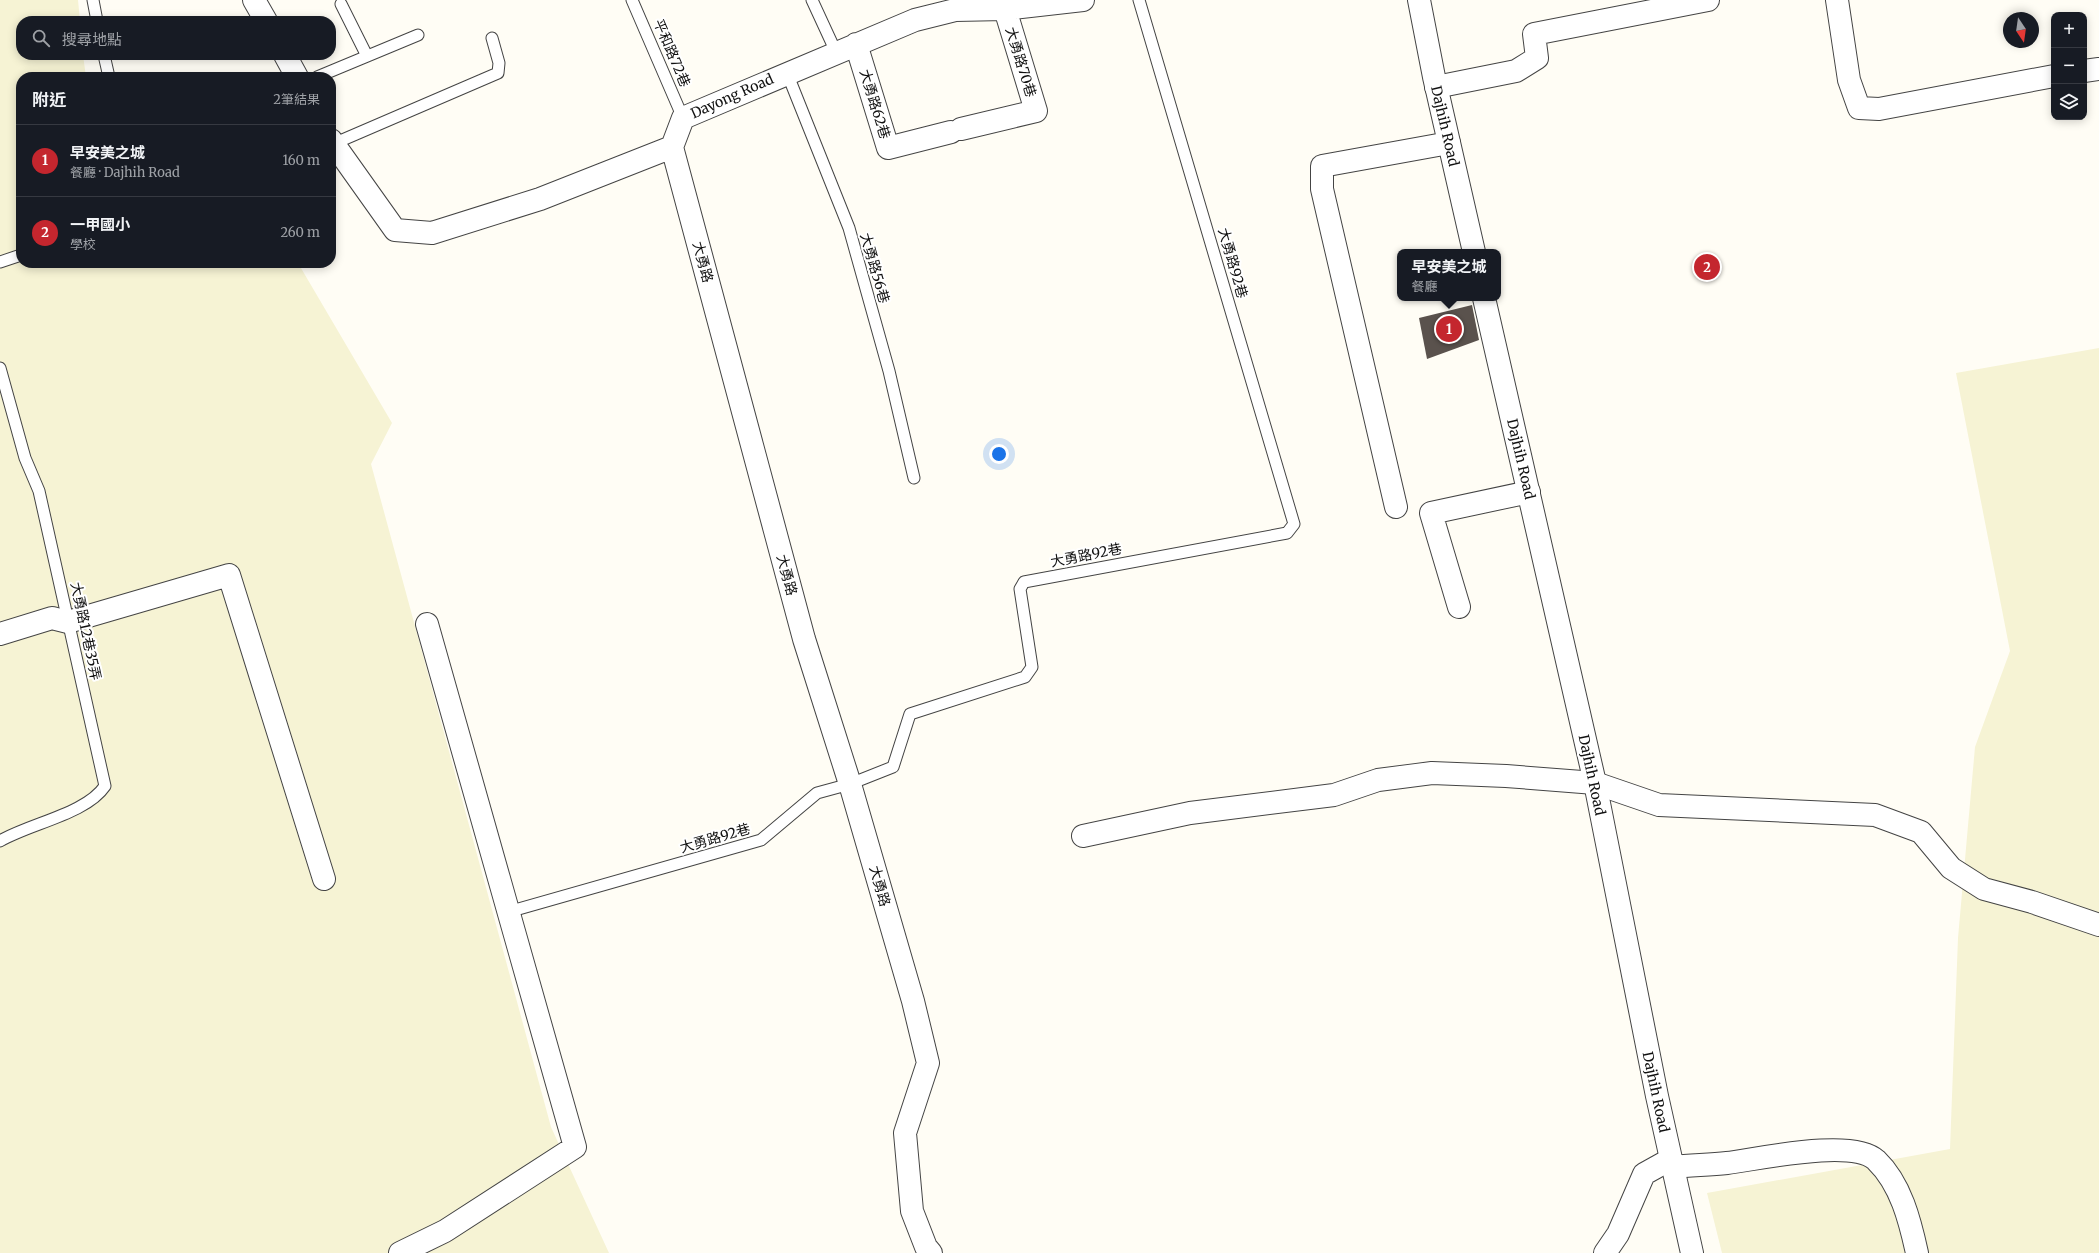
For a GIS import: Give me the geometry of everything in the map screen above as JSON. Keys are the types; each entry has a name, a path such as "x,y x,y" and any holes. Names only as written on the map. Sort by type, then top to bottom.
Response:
{"street":[{"path":"254,0 263,16"},
{"name":"Dayong Road","path":"672,147 683,118 787,72 934,14 955,10 1005,9 1083,0"},
{"name":"Dajhih Road","path":"1419,0 1436,87 1473,249"},
{"path":"1436,87 1516,71 1537,58 1534,34 1708,0"},
{"path":"1837,0 1849,80 1859,108 1879,109 2051,77"},
{"name":"大勇路70巷","path":"956,131 1036,111 1005,9"},
{"name":"大勇路62巷","path":"856,44 888,148 956,131"},
{"path":"287,60 294,72"},
{"path":"2087,71 2099,69"},
{"path":"1396,507 1322,189 1322,166 1449,143"},
{"path":"336,149 395,230 432,233 540,199 672,147"},
{"name":"大勇路","path":"672,147 804,639 850,784 913,1000 928,1063 905,1133 912,1212 926,1247 931,1253"},
{"name":"Dajhih Road","path":"1485,301 1595,783 1672,1163 1692,1253"},
{"path":"1460,606 1431,513 1529,492"},
{"path":"0,634 52,618 68,622 229,575 324,879"},
{"path":"400,1253 445,1231 575,1147 427,624"},
{"path":"1084,836 1190,813 1334,795 1378,780 1432,773 1506,776 1595,783 1659,805 1875,815 1921,832 1951,868 1984,890 2032,902 2099,925"},
{"path":"1605,1253 1618,1234 1644,1174 1672,1163 1727,1163 1792,1152 1850,1150 1875,1159 1892,1179 1910,1221 1917,1253"}],"lane":[{"path":"93,0 96,16"},
{"name":"平和路72巷","path":"632,0 683,118"},
{"path":"812,0 836,52"},
{"name":"大勇路92巷","path":"508,912 761,840 817,793 850,784 893,767 910,714 1025,677 1032,667 1020,589 1024,582 1287,533 1294,524 1139,0"},
{"path":"341,4 367,56"},
{"path":"330,72 418,35"},
{"path":"336,141 498,73 499,63 492,38"},
{"path":"105,60 108,72"},
{"name":"大勇路56巷","path":"787,72 849,228 889,371 914,478"},
{"path":"0,262 16,257"},
{"name":"大勇路12巷35弄","path":"0,368 25,458 39,491 105,786 99,795 86,805 17,831 0,841"}],"shaded area":[{"path":"0,0 78,0 80,16 16,16 16,60 84,60 85,72 16,72 16,268 301,268 392,423 371,464 551,1127 609,1253 0,1253"},
{"path":"2099,348 2099,1253 1722,1253 1707,1193 1950,1149 1958,938 1975,747 2010,651 1956,373"}],"building":[{"path":"1472,305 1479,340 1427,359 1419,318"}],"place":[{"name":"一甲國小","path":"1707,267"},
{"name":"早安美之城","path":"1449,329"}]}
